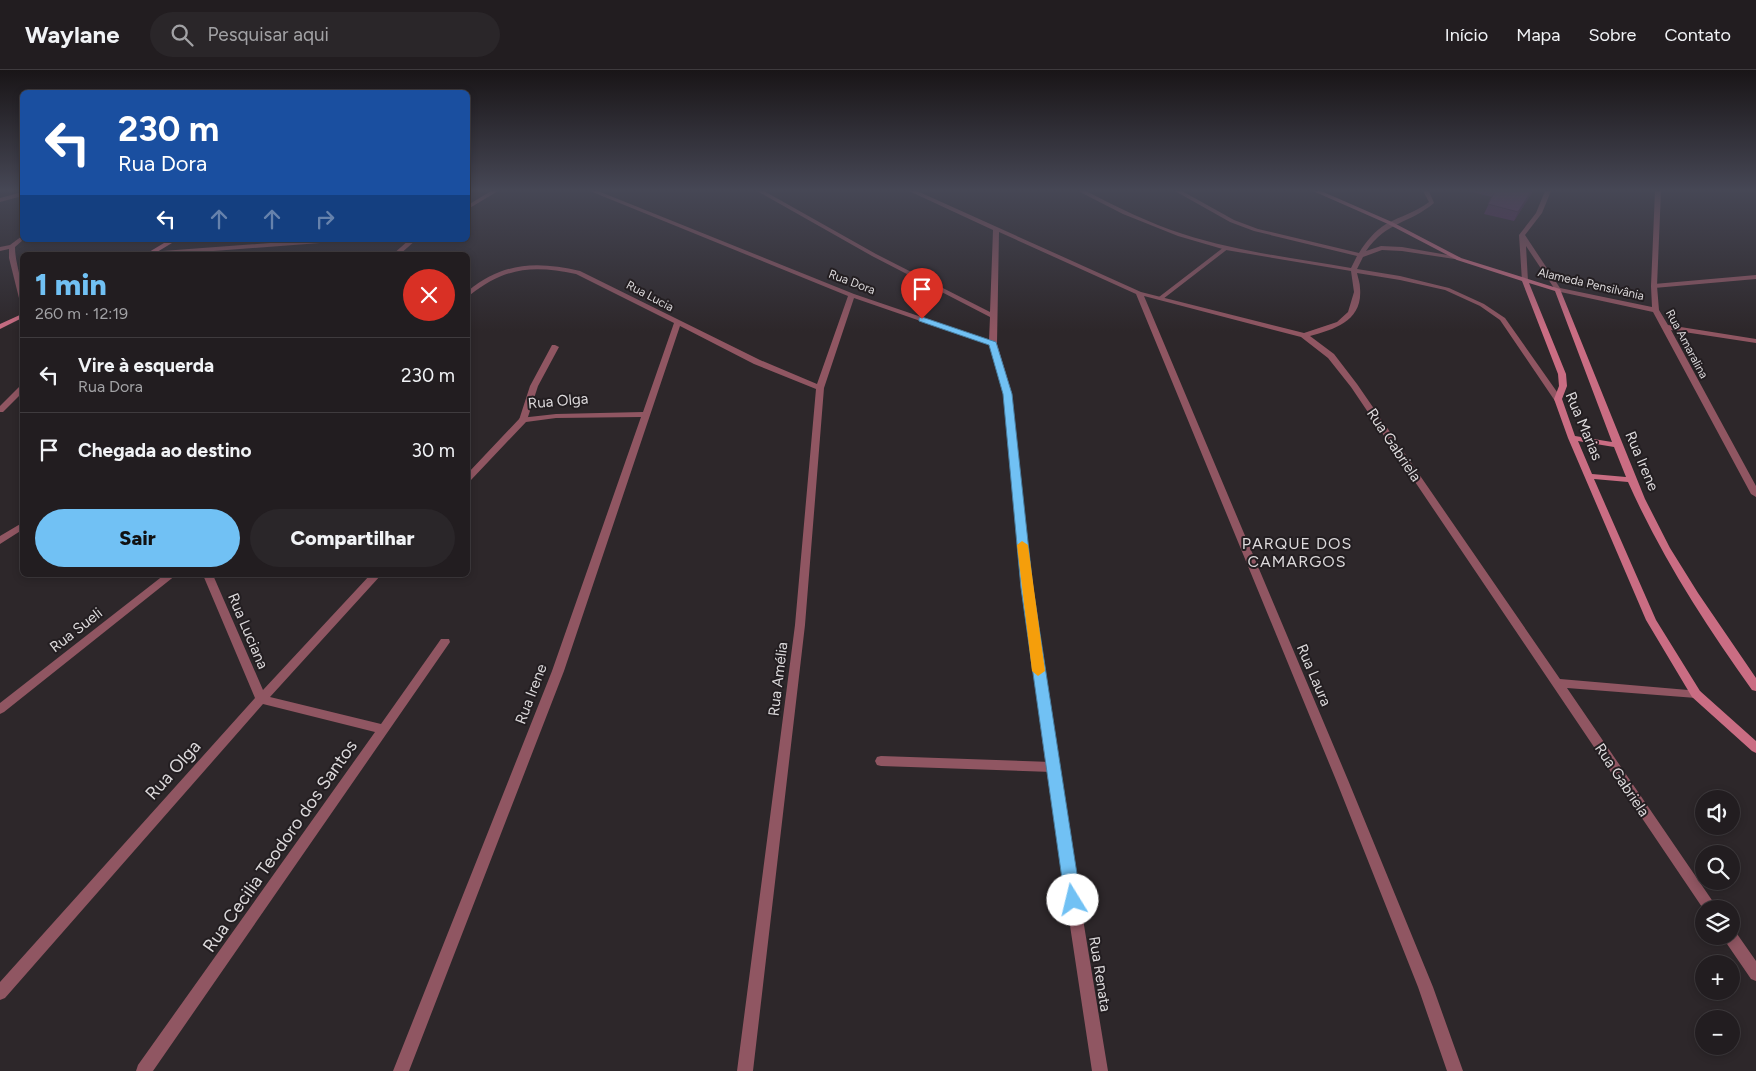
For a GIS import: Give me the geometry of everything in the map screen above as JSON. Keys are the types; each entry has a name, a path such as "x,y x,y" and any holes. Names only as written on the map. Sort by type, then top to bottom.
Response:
{"street":[{"name":"Rua Dora","path":"709,238 852,295 993,344"},
{"path":"843,238 993,316"},
{"name":"Rua Renata","path":"996,238 993,344 1008,394 1027,588 1052,767 1100,1071"},
{"name":"Rua Gabriela","path":"1017,238 1139,293 1304,335 1331,356 1354,386 1705,900"},
{"name":"Rua Marias","path":"1190,238 1226,248 1400,278 1447,289 1482,305 1503,319 1558,398 1572,438 1651,620 1696,694"},
{"name":"Alameda Pensilvânia","path":"1288,238 1361,255 1381,248 1409,250 1458,259 1558,290 1656,310"},
{"path":"1304,335 1343,322 1354,312 1358,290 1354,270 1361,255 1374,238"},
{"path":"1418,238 1458,259"},
{"path":"1522,238 1525,280 1562,374 1563,386 1558,398"},
{"name":"Rua Irene","path":"1524,238 1558,290 1566,315 1589,366 1632,480 1668,552 1724,644 1756,687"},
{"name":"Rua Amaralina","path":"1656,238 1654,286 1656,310 1756,494"},
{"path":"0,249 12,247 20,240"},
{"path":"153,252 171,242"},
{"path":"182,252 294,242"},
{"path":"398,252 410,242"},
{"path":"12,247 12,258 20,290"},
{"path":"1160,298 1226,248"},
{"name":"Rua Lucia","path":"470,292 479,283 512,268 531,265 556,267 578,272 757,362 820,388"},
{"path":"1654,286 1756,277"},
{"name":"Rua Laura","path":"1139,293 1221,494 1342,779 1441,1028 1455,1071"},
{"name":"Rua Amélia","path":"745,1071 800,625 820,388 852,295"},
{"path":"0,327 20,317"},
{"name":"Rua Irene","path":"401,1071 558,671 677,323"},
{"path":"1664,326 1756,341"},
{"path":"523,420 534,386 555,347"},
{"path":"0,410 20,391"},
{"name":"Rua Olga","path":"470,476 523,420 556,416 645,414"},
{"path":"1572,438 1618,445"},
{"path":"1589,476 1632,480"},
{"path":"0,541 20,527"},
{"name":"Rua Sueli","path":"0,709 167,577"},
{"name":"Rua Luciana","path":"209,577 261,699"},
{"name":"Rua Olga","path":"0,993 261,699 374,577"},
{"name":"Rua Cecilia Teodoro dos Santos","path":"144,1071 445,642"},
{"path":"1557,683 1696,694 1756,748"},
{"path":"261,699 384,730"},
{"path":"881,761 1052,767"},
{"path":"1736,945 1756,974"}],"slow traffic":[{"path":"1022,545 1038,671"}],"district":[{"name":"PARQUE DOS CAMARGOS","path":"1297,552"}],"route":[{"path":"922,319 993,344 1008,394 1027,588 1073,900"}]}
